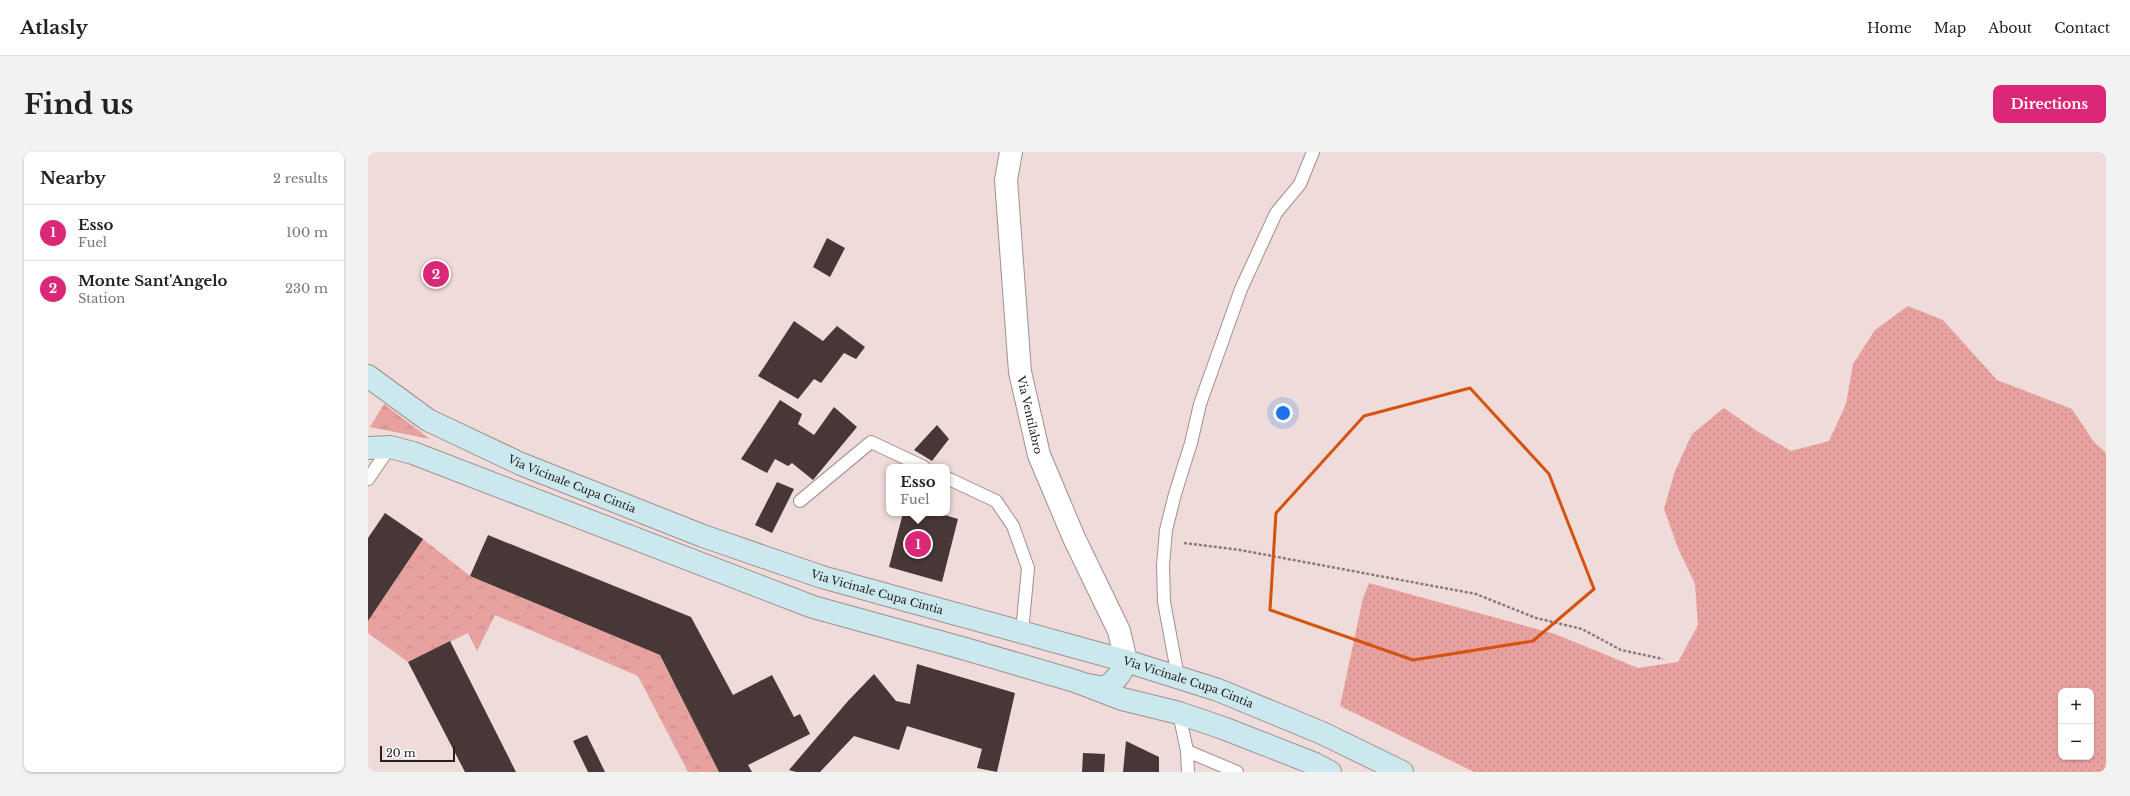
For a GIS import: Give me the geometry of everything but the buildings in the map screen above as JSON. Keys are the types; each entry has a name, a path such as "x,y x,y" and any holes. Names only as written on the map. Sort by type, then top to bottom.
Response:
{"main road":[{"name":"Via Vicinale Cupa Cintia","path":"368,376 428,420 521,464 696,533 822,577 1126,660 1218,690 1322,733 1402,772"},
{"path":"368,448 390,447 420,456 813,607 1075,682 1122,699 1179,713 1223,728 1315,764 1330,772"},
{"path":"1075,682 1104,688 1113,683 1120,675 1126,660"}],"street":[{"name":"Via Ventilabro","path":"1011,152 1006,180 1022,380 1039,455 1074,538 1119,631 1126,660"}],"lane":[{"path":"1178,677 1164,602 1163,565 1165,541 1174,494 1191,444 1200,404 1241,289 1276,213 1300,184 1313,152"},
{"path":"800,501 871,442 918,464"},
{"path":"368,479 390,447"},
{"path":"950,479 996,501 1013,526 1028,568 1022,632"},
{"path":"1179,713 1187,751 1188,772"},
{"path":"1187,751 1237,772"}],"path":[{"path":"1165,541 1240,550 1476,594 1536,618 1582,629 1621,650 1663,659"}],"highlighted area":[{"path":"1470,388 1549,474 1594,589 1533,641 1413,660 1270,610 1276,513 1364,416"}],"green space":[{"path":"1908,306 1943,320 1997,380 2072,409 2094,442 2106,453 2106,772 1474,772 1340,706 1363,598 1369,583 1555,634 1638,668 1678,662 1698,625 1695,584 1678,548 1664,509 1675,471 1692,434 1724,408 1757,431 1791,451 1829,441 1846,404 1853,364 1875,330"},
{"path":"384,404 430,439 370,427"},
{"path":"423,539 470,576 660,655 719,772 688,772 638,676 495,615 477,651 468,633 408,662 368,633 368,621"}],"place":[{"name":"Monte Sant'Angelo","path":"436,274"},
{"name":"Esso","path":"918,544"}]}
